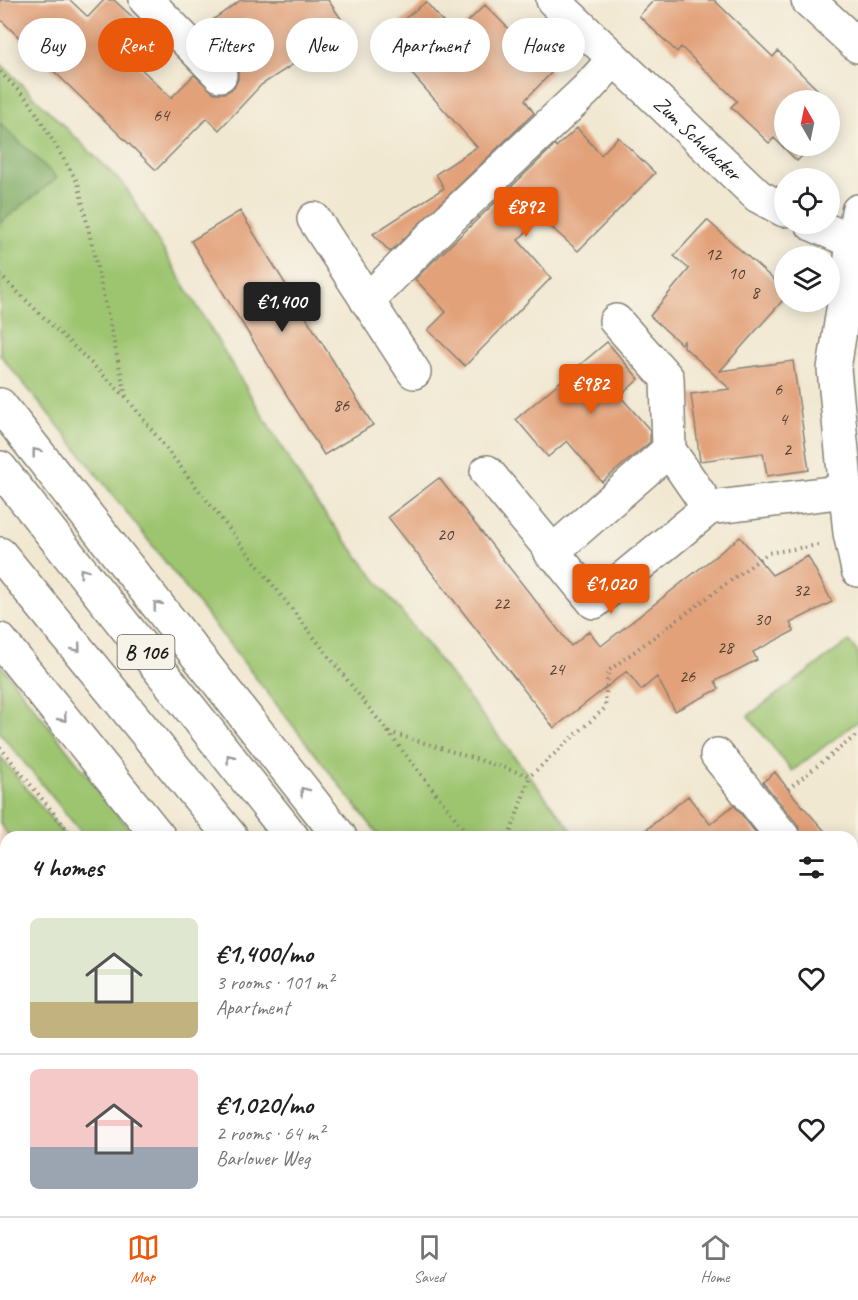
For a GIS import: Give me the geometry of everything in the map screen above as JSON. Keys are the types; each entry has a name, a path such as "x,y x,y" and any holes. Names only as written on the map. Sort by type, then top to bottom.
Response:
{"main road":[{"path":"146,0 220,75"},
{"name":"Zum Schulacker","path":"553,0 758,196 774,205"},
{"path":"808,0 858,46"},
{"path":"367,301 445,223 587,89 614,59"},
{"path":"854,544 846,491 834,369 856,244 858,211"},
{"path":"314,219 414,372"},
{"path":"834,234 856,244"},
{"path":"616,321 667,378 669,450 709,508"},
{"path":"0,405 335,831"},
{"path":"551,553 669,450"},
{"name":"B 106","path":"0,468 287,831"},
{"path":"487,472 551,553 594,602 709,508 846,491"},
{"name":"B 106","path":"0,554 226,831"},
{"path":"0,640 154,831"},
{"path":"717,755 778,831"}],"path":[{"path":"0,72 29,101 78,183 126,397"},
{"path":"0,274 126,397 465,831"},
{"path":"511,831 530,776 605,708 608,671 768,553 854,544"},
{"path":"389,732 530,776"},
{"path":"762,809 858,734"},
{"path":"0,747 68,831"}],"shaded area":[{"path":"0,756 61,831 0,831"}],"green space":[{"path":"0,63 125,186 311,496 572,831 375,831 66,435 0,355"},
{"path":"0,123 57,178 0,223"},
{"path":"849,641 858,653 858,721 792,771 748,716"},
{"path":"0,664 131,831 80,831 0,733"},
{"path":"0,756 61,831 5,831 0,824"}],"building":[{"path":"0,0 70,0 88,17 104,0 114,0 133,18 98,18 98,72 144,72 171,98 194,75 214,93 225,93 234,88 238,72 274,72 274,18 215,18 241,0 328,0 341,18 286,18 286,69 261,85 219,130 207,118 156,170 55,72 86,72 86,18 18,18 18,36 0,19"},
{"path":"654,0 714,0 773,57 778,51 818,90 774,90 774,138 769,143 731,107 737,101 681,47 677,52 639,16"},
{"path":"426,2 440,18 406,18"},
{"path":"485,5 502,22 502,72 552,72 525,100 534,113 390,252 373,234 444,188 436,174 477,147 410,72 490,72 490,18 472,18"},
{"path":"577,128 601,155 618,137 655,173 578,251 541,218 518,240 551,278 465,366 428,330 446,312 415,279 555,145 556,147"},
{"path":"792,156 802,156 797,161"},
{"path":"240,211 373,425 324,455 191,241"},
{"path":"707,220 774,280 774,310 720,371 793,361 809,470 767,476 763,453 700,461 691,394 730,389 684,347 684,341 681,344 650,316 689,269 674,256"},
{"path":"607,342 639,379 620,396 650,430 650,442 602,482 567,441 548,457 516,419"},
{"path":"439,478 571,646 589,631 601,646 740,537 772,575 808,556 832,602 790,623 794,631 753,652 757,660 715,681 719,689 675,711 657,677 641,690 627,671 554,728 388,517"},
{"path":"775,772 825,831 800,831 798,825 763,782"},
{"path":"688,796 710,824 734,805 754,831 644,831"}]}
